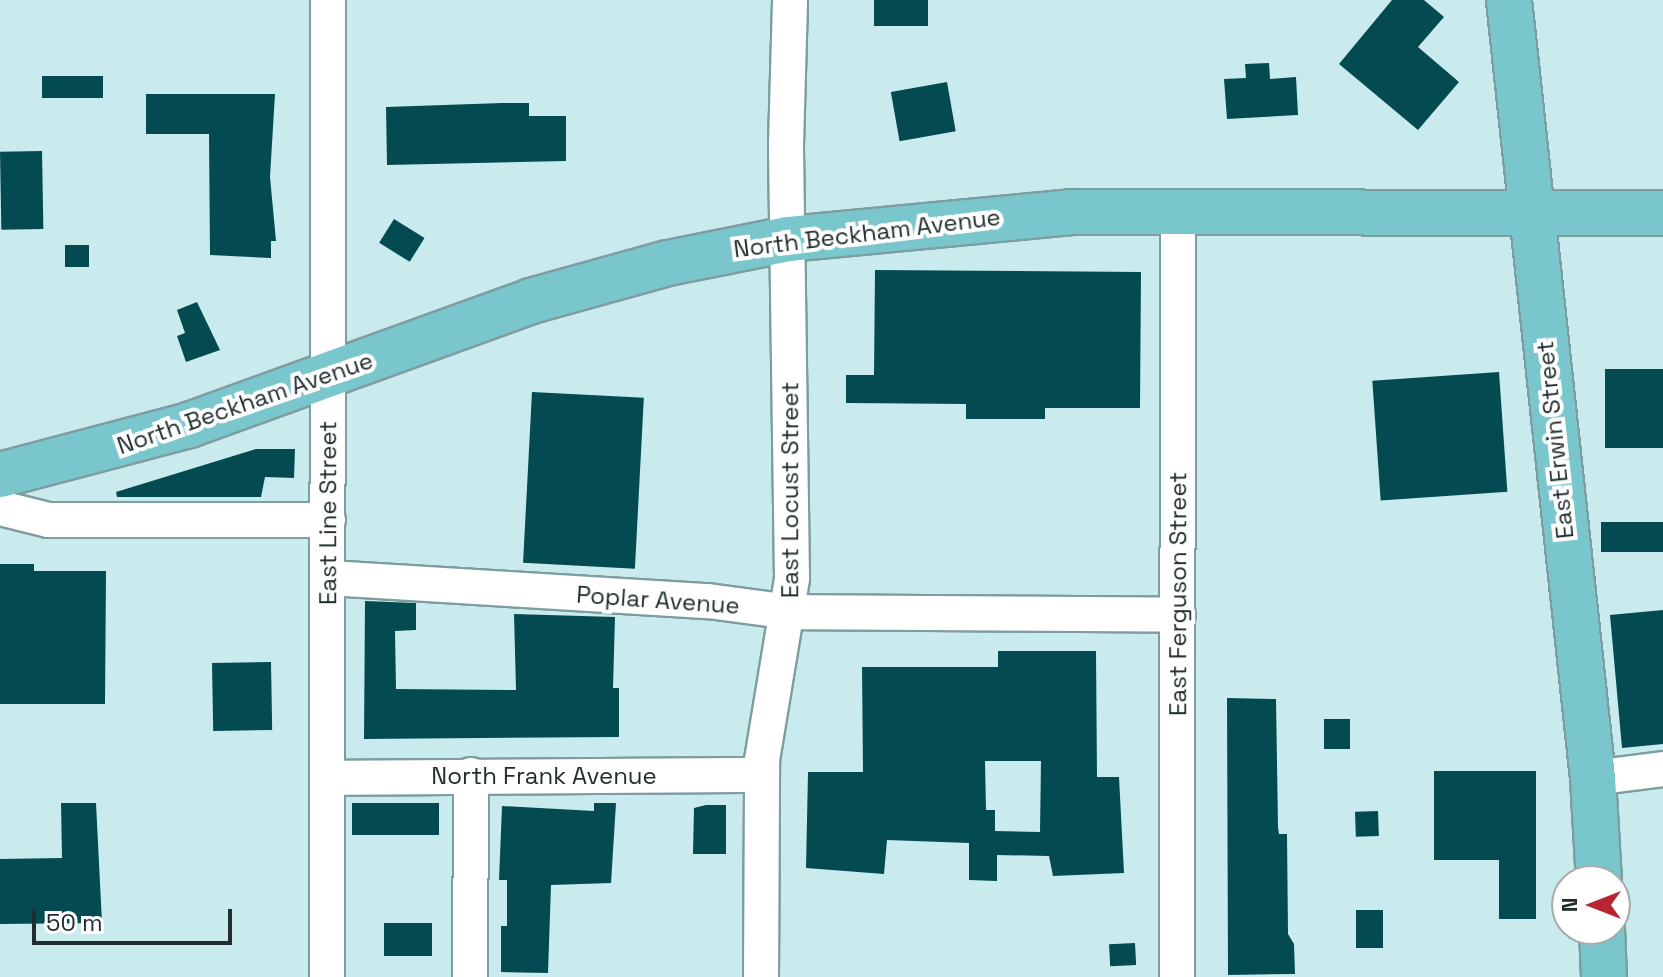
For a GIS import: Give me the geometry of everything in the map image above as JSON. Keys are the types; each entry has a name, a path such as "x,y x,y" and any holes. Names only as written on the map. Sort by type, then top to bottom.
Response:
{"main road":[{"name":"East Erwin Street","path":"1509,0 1529,213 1593,778 1598,865"},
{"name":"North Beckham Avenue","path":"0,475 137,442 531,301 668,263 788,239 1006,214 1178,210 1663,213"},
{"path":"1603,945 1604,977"}],"street":[{"name":"East Line Street","path":"327,977 328,0"},
{"name":"East Locust Street","path":"761,977 761,775 790,612 790,0"},
{"name":"East Ferguson Street","path":"1177,977 1178,210"},
{"path":"0,508 48,520 328,520"},
{"name":"Poplar Avenue","path":"329,578 708,601 790,612 1178,615"},
{"path":"1593,778 1663,769"},
{"path":"470,977 471,775"},
{"name":"North Frank Avenue","path":"327,778 761,775"}],"building":[{"path":"874,0 928,0 928,26 874,26"},
{"path":"1392,0 1424,0 1444,17 1418,47 1459,82 1418,130 1339,64"},
{"path":"1269,63 1270,79 1296,77 1298,115 1227,119 1224,79 1246,78 1245,64"},
{"path":"42,76 103,76 103,98 42,98"},
{"path":"947,82 956,131 900,141 891,92"},
{"path":"146,94 275,94 270,177 276,241 271,241 271,258 210,255 209,134 146,134"},
{"path":"529,103 529,116 566,116 566,161 387,165 386,107"},
{"path":"42,151 43,229 1,230 0,152"},
{"path":"394,219 425,238 410,262 379,243"},
{"path":"65,245 89,245 89,267 65,267"},
{"path":"875,270 1141,272 1140,408 1045,408 1045,419 966,419 966,404 846,403 846,375 874,375"},
{"path":"197,302 220,350 186,362 177,336 185,333 177,310"},
{"path":"1605,369 1663,369 1663,448 1605,448"},
{"path":"1499,372 1507,492 1381,501 1372,381"},
{"path":"532,392 644,398 635,569 523,563"},
{"path":"256,449 295,449 294,478 265,477 261,497 117,497 116,492"},
{"path":"1601,522 1663,522 1663,552 1601,552"},
{"path":"0,564 34,564 34,571 106,571 105,704 0,704"},
{"path":"365,601 416,603 416,630 395,631 396,689 516,690 514,614 615,617 613,688 619,688 619,737 364,739"},
{"path":"1663,610 1663,744 1622,748 1610,615"},
{"path":"998,651 1096,651 1097,777 1119,777 1124,873 1053,876 1049,856 997,855 997,881 969,880 969,843 887,840 884,874 806,868 808,772 863,772 862,667 998,667","holes":["985,761 1041,761 1040,832 995,831 995,810 986,810"]},
{"path":"271,662 272,730 213,731 212,663"},
{"path":"1227,698 1276,699 1278,827 1279,834 1287,834 1288,934 1294,944 1295,974 1228,975"},
{"path":"1324,719 1350,719 1350,749 1324,749"},
{"path":"1434,771 1536,771 1536,919 1499,919 1499,860 1434,860"},
{"path":"61,803 96,803 102,923 0,924 0,859 62,858"},
{"path":"352,803 439,803 439,835 352,835"},
{"path":"594,803 616,803 611,883 551,885 548,973 501,972 501,926 507,926 507,880 499,880 502,806 594,811"},
{"path":"726,805 726,854 693,854 694,808"},
{"path":"1378,811 1379,836 1356,837 1355,812"},
{"path":"1356,910 1383,910 1383,948 1356,948"},
{"path":"384,923 432,923 432,956 384,956"},
{"path":"1135,943 1136,965 1110,966 1109,944"}]}
